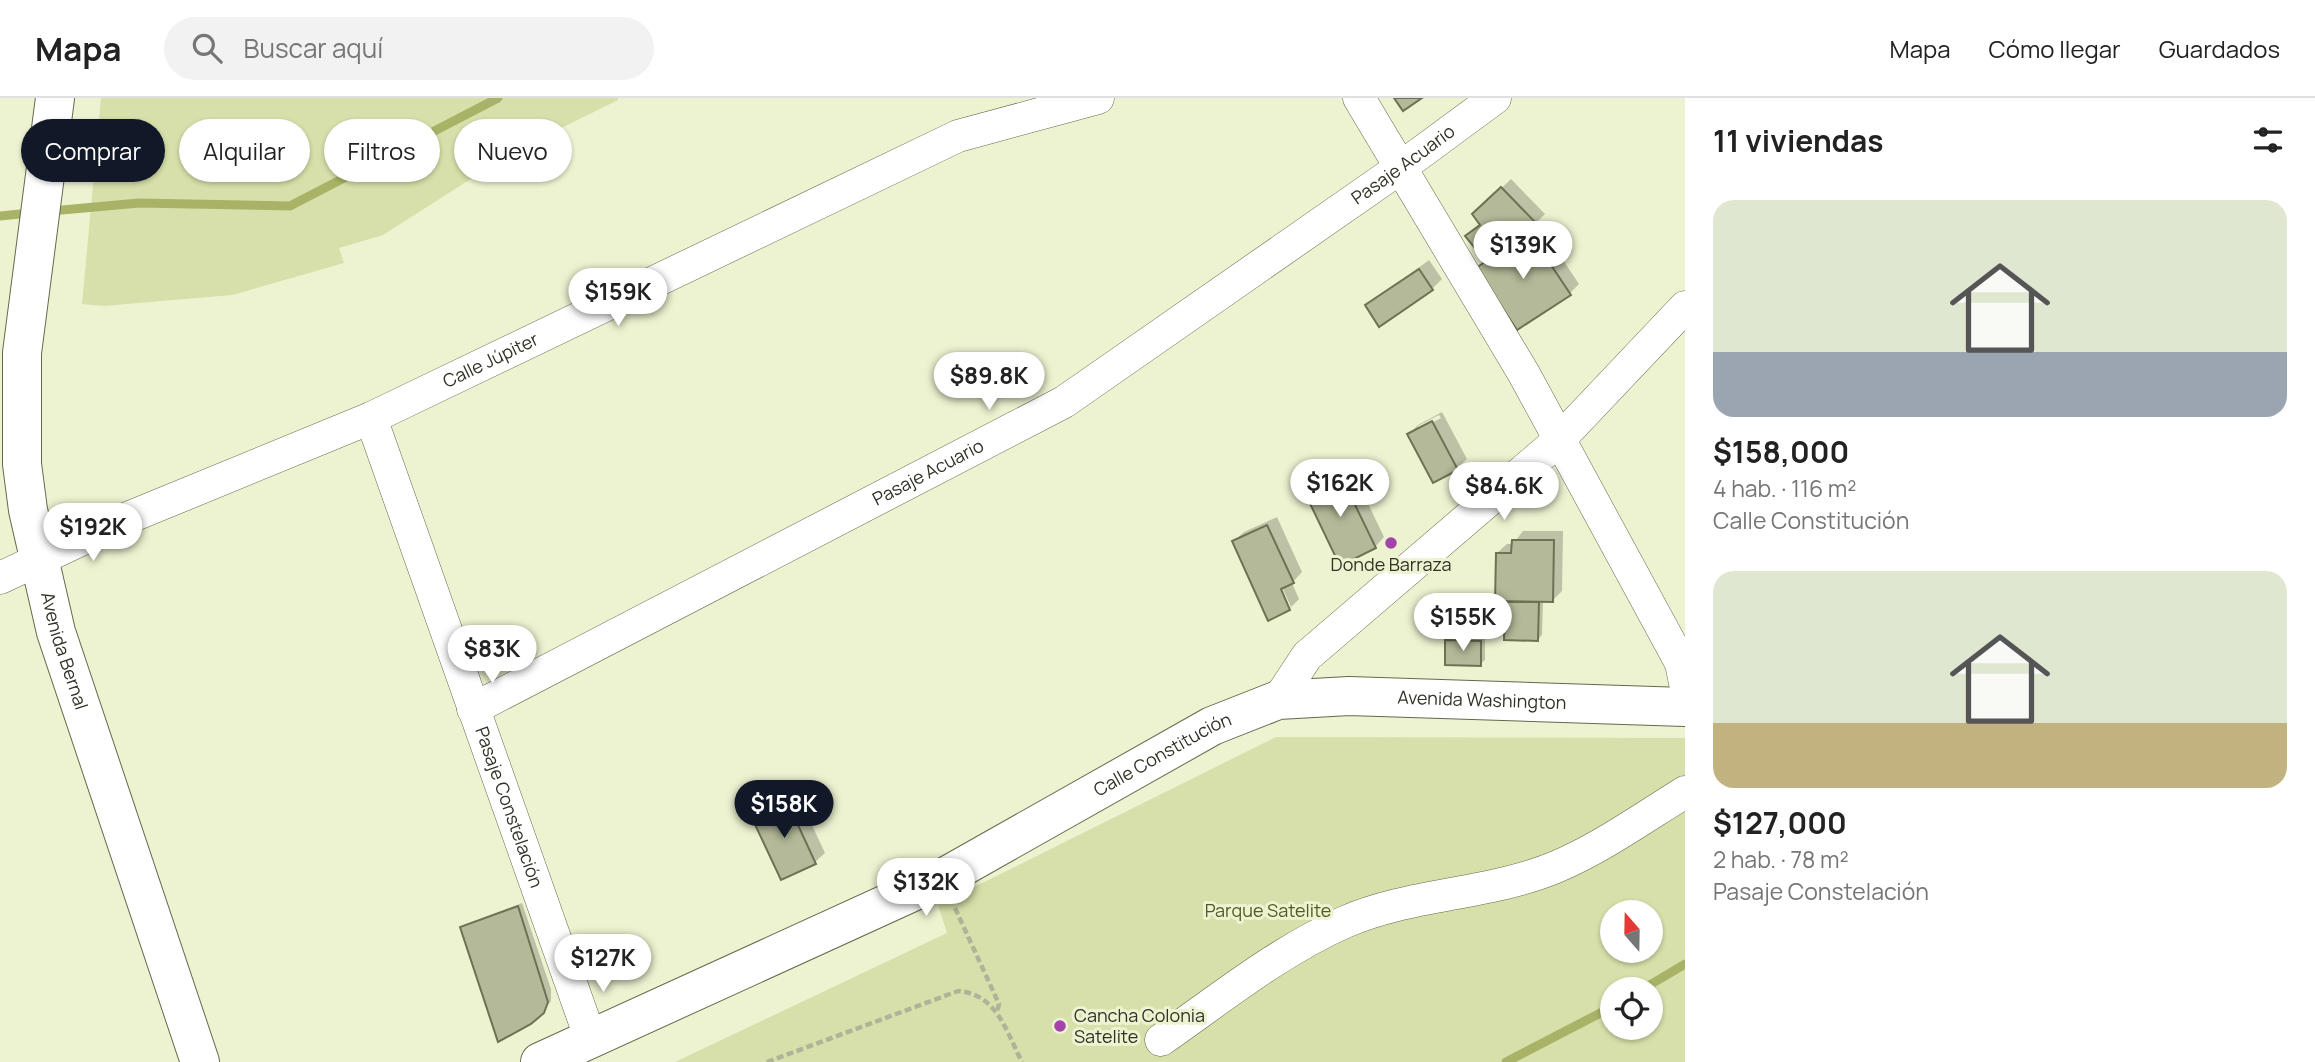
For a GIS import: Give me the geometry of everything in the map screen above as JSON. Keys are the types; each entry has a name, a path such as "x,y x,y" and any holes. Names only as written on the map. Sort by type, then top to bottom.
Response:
{"main road":[{"name":"Avenida Bernal","path":"55,98 22,353 22,464 38,560 56,632 200,1062"},
{"name":"Avenida Washington","path":"1278,700 1349,696 1685,707"},
{"name":"Calle Constitución","path":"540,1062 941,879 1212,726 1278,700"}],"street":[{"name":"Calle Júpiter","path":"0,578 125,519 371,418 958,136 1098,98"},
{"path":"1359,98 1524,374 1558,441 1681,663 1685,684"},
{"name":"Pasaje Acuario","path":"473,709 1064,402 1400,168 1495,98"},
{"path":"1278,700 1307,656 1558,441 1685,307"},
{"name":"Pasaje Constelación","path":"371,418 590,1037"},
{"path":"1161,1040 1286,954 1344,922 1380,909 1486,887 1555,867 1685,792"}],"path":[{"path":"951,901 999,1004 997,1012"},
{"path":"767,1062 951,992 975,993 997,1012 1022,1062"}],"green space":[{"path":"101,98 618,98 572,123 572,119 454,119 454,182 466,182 383,235 339,248 344,263 232,295 104,306 82,304 93,182 165,182 165,119 99,119"},
{"name":"Parque Satelite","path":"1276,737 1685,738 1685,1062 675,1062 947,933 938,905"}],"building":[{"path":"1394,98 1422,98 1403,111"},
{"path":"1501,187 1537,224 1500,250 1493,244 1478,252 1465,236 1480,225 1472,214"},
{"path":"1529,232 1571,295 1517,330 1476,268"},
{"path":"1419,269 1433,290 1379,327 1365,305"},
{"path":"1432,421 1458,470 1433,483 1407,434"},
{"path":"1339,472 1376,548 1340,566 1303,489"},
{"path":"1267,525 1294,583 1281,589 1290,610 1268,621 1232,541"},
{"path":"1512,540 1554,540 1553,602 1495,601 1496,553 1511,553"},
{"path":"1505,602 1539,602 1538,641 1504,640"},
{"path":"1445,640 1481,641 1481,666 1445,665"},
{"path":"786,799 816,864 781,880 751,816"},
{"path":"518,906 548,1002 544,1013 531,1024 498,1042 460,927"}],"waterway":[{"path":"51,211 139,203 290,206 498,98"},
{"path":"0,216 30,213"},
{"path":"1663,977 1685,964"},
{"path":"1506,1062 1600,1013"}],"place":[{"name":"Donde Barraza","path":"1391,543"},
{"name":"Cancha Colonia Satelite","path":"1060,1026"}]}
